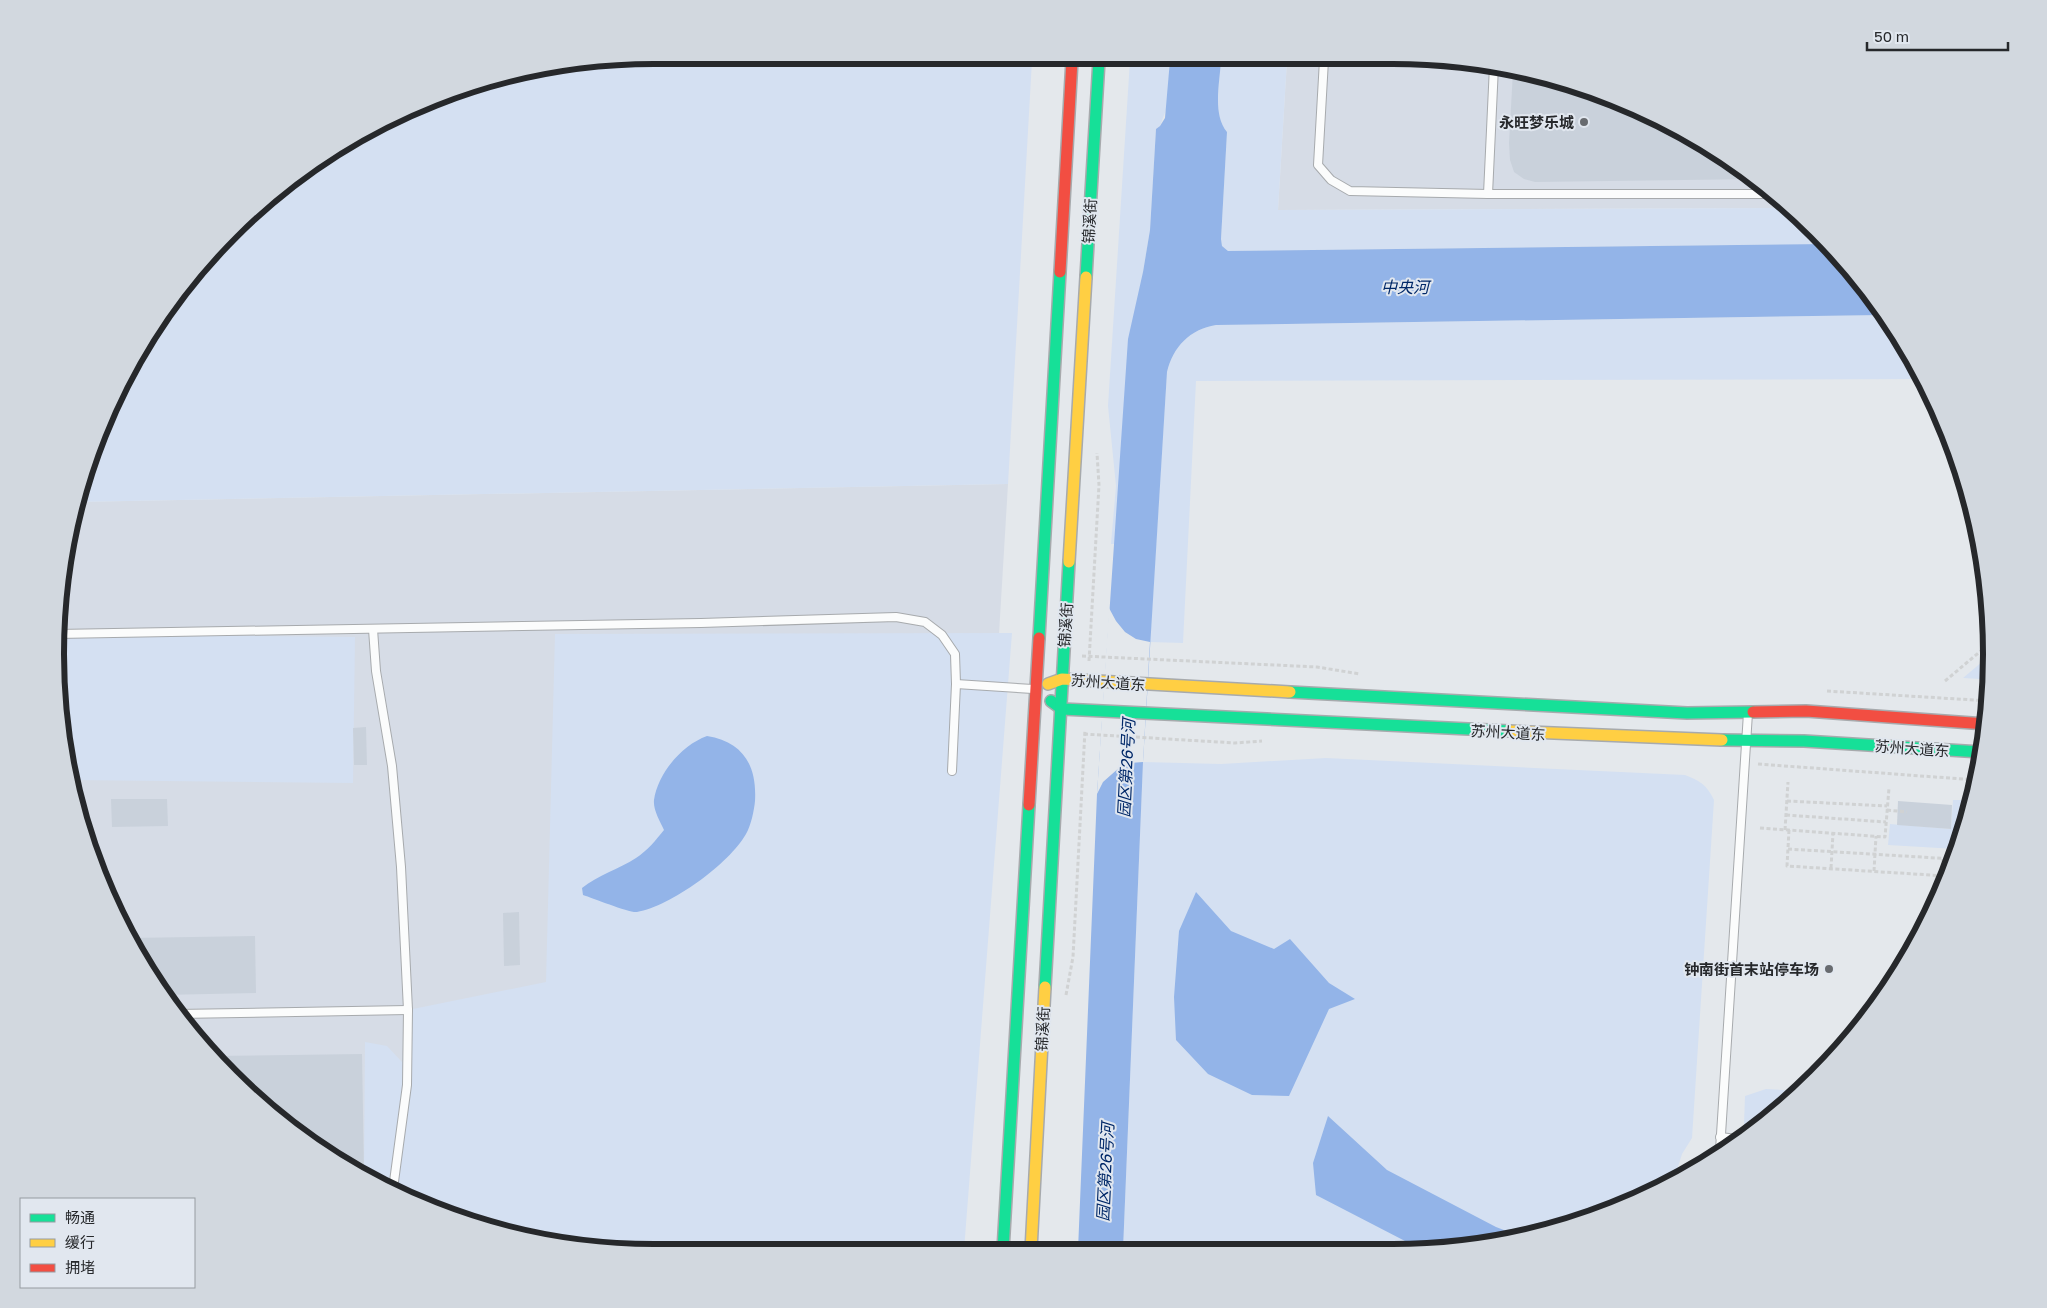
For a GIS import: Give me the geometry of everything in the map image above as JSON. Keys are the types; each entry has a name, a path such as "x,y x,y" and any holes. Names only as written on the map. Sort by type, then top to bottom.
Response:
{"main road":[{"name":"锦溪街","path":"1003,1244 1072,64"},
{"name":"锦溪街","path":"1031,1244 1042,1031 1062,709 1062,679 1099,64"},
{"name":"苏州大道东","path":"1035,689 1062,679 1688,713 1806,711 1979,723"},
{"name":"苏州大道东","path":"1035,689 1062,709 1103,712 1746,742 1804,741 1975,752"}],"lane":[{"path":"1324,64 1318,164 1331,180 1350,191 1488,194 1762,194"},
{"path":"1488,194 1494,73"},
{"path":"65,634 701,623 896,616 925,622 942,635 955,654 956,684 952,771"},
{"path":"373,630 376,671 393,775 401,867 408,1010 407,1084 401,1142 394,1183"},
{"path":"956,684 1035,689"},
{"path":"1720,1146 1748,713"},
{"path":"187,1014 408,1010"},
{"path":"1720,1137 1730,1138"}],"path":[{"path":"1945,681 1983,649"},
{"path":"1106,657 1317,667 1366,676"},
{"path":"1817,690 1981,699"},
{"path":"1101,735 1144,738"},
{"path":"1788,782 1786,815 1787,866 1940,875"},
{"path":"1760,828 1884,837 1889,788"},
{"path":"1787,801 1887,808 1907,812"},
{"path":"1786,815 1886,822"},
{"path":"1831,868 1833,834"},
{"path":"1874,871 1876,836"},
{"path":"1788,849 1946,858"},
{"path":"1942,869 1943,858"}],"shaded area":[{"path":"654,64 1032,64 1008,484 84,502 95,464 109,428 143,359 163,326 210,265 265,210 295,186 326,163 359,143 428,109 464,95 539,75 615,65"},
{"path":"1130,64 1170,64 1167,107 1160,126 1156,129 1150,230 1143,272 1115,544 1111,544 1116,486 1108,406"},
{"path":"1221,64 1287,64 1278,210 1780,208 1817,244 1228,251 1222,246 1221,239 1227,132 1222,125 1218,107"},
{"name":"永旺梦乐城","path":"1287,64 1432,65 1508,75 1546,84 1583,95 1619,109 1688,143 1721,163 1780,208 1278,210"},
{"path":"1876,315 1915,379 1196,381 1183,643 1150,642 1167,372 1178,347 1184,341 1198,331 1216,325"},
{"path":"1008,484 962,1244 615,1243 539,1233 464,1213 393,1183 326,1145 265,1098 210,1043 163,982 125,915 95,844 75,769 65,693 65,615 75,539 84,502"},
{"path":"1012,633 964,1244 654,1244 615,1243 577,1239 539,1233 464,1213 428,1199 364,1168 365,1042 387,1046 402,1062 408,1010 546,982 555,634"},
{"path":"65,634 355,637 353,783 78,780 65,693"},
{"path":"1983,661 1980,679 1963,678"},
{"path":"1326,758 1685,775 1698,781 1705,787 1714,800 1692,1138 1682,1154 1677,1171 1619,1199 1583,1213 1508,1233 1470,1239 1432,1243 1393,1244 1123,1244 1143,762 1221,764"},
{"path":"1953,800 1965,800 1950,849 1888,845 1890,824 1951,829"},
{"path":"1766,1089 1790,1090 1748,1125 1744,1124 1745,1096"}],"water":[{"path":"1170,64 1221,64 1218,107 1222,125 1227,132 1221,239 1222,246 1228,251 1817,244 1837,265 1876,315 1216,325 1191,335 1178,347 1167,372 1143,762 1123,1244 1078,1244 1097,794 1128,339 1150,230 1156,129 1165,118"},
{"path":"707,736 719,739 739,750 750,766 753,776 755,801 753,813 748,830 738,846 727,858 698,882 666,902 651,908 633,912 583,895 582,888 640,855 664,830 654,804 660,780 680,753"},
{"path":"1196,892 1231,931 1274,949 1290,939 1329,983 1355,999 1329,1009 1289,1096 1252,1095 1208,1074 1176,1040 1174,997 1179,931"},
{"path":"1328,1116 1387,1170 1496,1227 1510,1232 1470,1239 1411,1244 1316,1195 1313,1163"}],"pier":[{"path":"1109,608 1125,632 1136,639 1150,642 1143,762 1130,763 1120,767 1103,782 1097,794"}],"building":[{"name":"永旺梦乐城","path":"1513,76 1583,95 1619,109 1688,143 1743,179 1535,182 1524,179 1514,172 1510,160 1509,143"},
{"path":"1981,667 1983,667 1982,677 1980,677"},
{"path":"366,727 367,765 354,765 353,728"},
{"path":"111,799 167,799 168,826 112,827"},
{"path":"1898,801 1952,805 1951,829 1897,825"},
{"path":"519,912 520,965 504,966 503,913"},
{"path":"255,936 256,993 172,995 137,938"},
{"path":"362,1054 364,1168 326,1145 295,1122 265,1098 222,1056"}],"traffic: fast":[{"path":"1086,277 1099,64"},
{"path":"1039,638 1060,272"},
{"path":"1045,987 1069,562"},
{"path":"1290,692 1687,713 1753,712"},
{"path":"1051,701 1062,709 1509,731"},
{"path":"1722,740 1804,741 1975,752"},
{"path":"1003,1244 1029,805"}],"traffic: slow":[{"path":"1069,562 1086,277"},
{"path":"1048,684 1062,679 1290,692"},
{"path":"1509,731 1722,740"},
{"path":"1031,1244 1045,987"}],"traffic: jam":[{"path":"1060,272 1072,64"},
{"path":"1029,805 1039,638"},
{"path":"1753,712 1806,711 1979,723"}],"place":[{"name":"永旺梦乐城","path":"1584,122"},
{"name":"钟南街首末站停车场","path":"1829,969"}],"water label":[{"name":"中央河","path":"1405,287"},
{"name":"园区第26号河","path":"1126,768"},
{"name":"园区第26号河","path":"1105,1172"}]}
